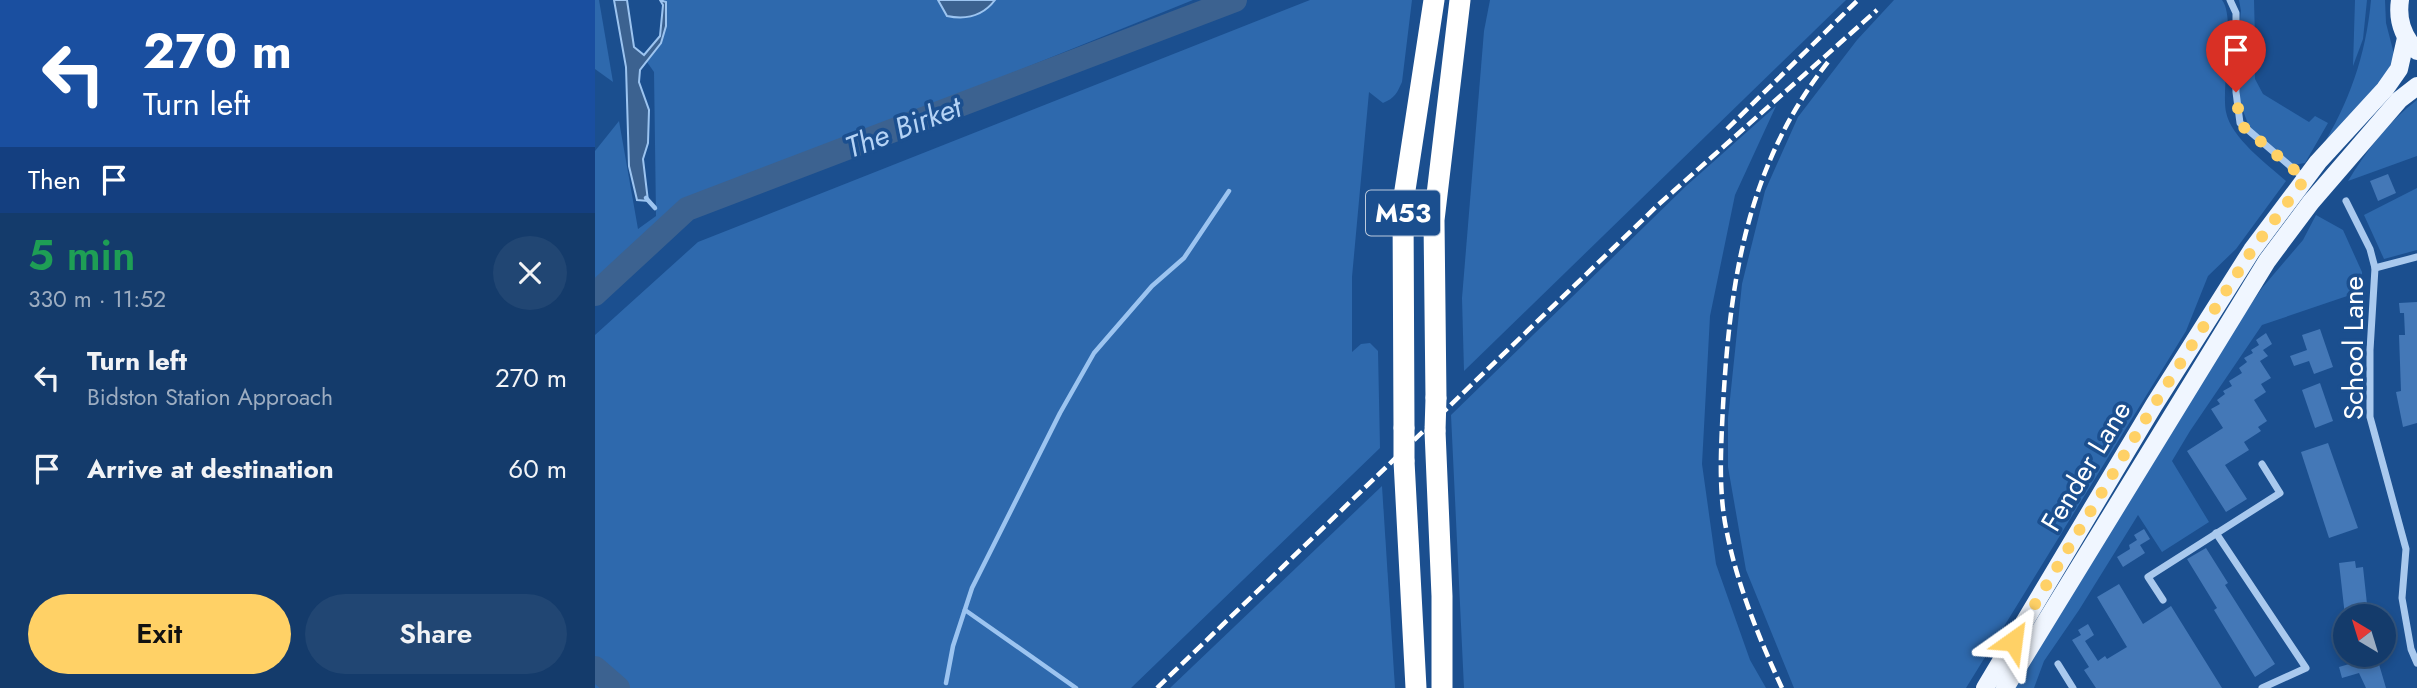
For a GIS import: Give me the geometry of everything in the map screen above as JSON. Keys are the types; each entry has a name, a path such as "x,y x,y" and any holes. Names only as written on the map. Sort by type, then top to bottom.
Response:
{"highway":[{"name":"M53","path":"1416,688 1404,461 1403,202 1434,0"},
{"name":"M53","path":"1442,688 1442,596 1435,431 1434,220 1460,0"}],"main road":[{"path":"2399,1 2401,27 2411,44"},
{"name":"Fender Lane","path":"1985,688 2161,394 2252,250 2323,156 2385,89 2399,69 2411,44"},
{"name":"Fender Lane","path":"2005,688 2267,261 2311,202 2399,100 2417,86"}],"street":[{"path":"2230,0 2236,13 2236,92 2240,124 2305,179"},
{"name":"School Lane","path":"2346,201 2370,248 2375,268 2370,350 2370,417 2406,549 2402,598 2411,649 2417,663"},
{"path":"2375,268 2417,257"},
{"path":"2163,600 2148,577 2280,493 2262,464"},
{"path":"2216,533 2306,668 2262,688"},
{"path":"2058,664 2073,688"}],"shaded area":[{"path":"595,0 599,0 613,82 595,69"},
{"path":"614,0 627,0 634,47 644,55 660,36 663,5 660,0 666,2 666,26 661,43 640,70 639,82 649,110 648,143 643,159 648,201 637,200 629,166 626,67"},
{"path":"665,0 1193,0 685,205 595,288 595,151 619,121 638,229 656,216 654,72 647,62 663,33"},
{"path":"938,0 995,0 980,13 961,17 947,16"},
{"path":"1310,0 1412,0 1402,82 1393,97 1383,103 1369,92 1352,277 1352,352 1361,344 1370,343 1378,351 1380,448 1131,688 595,688 595,335 698,242"},
{"path":"1490,0 1846,0 1464,371 1462,298 1484,31"},
{"path":"1894,0 2222,0 2228,22 2225,101 2229,122 2242,141 2286,181 2236,249 2208,276 2186,331 1966,688 1794,688 1746,570 1728,467 1728,418 1742,284 1765,191 1798,117 1857,40"},
{"path":"2239,0 2254,0 2255,39 2250,40 2239,29"},
{"path":"2355,0 2367,0 2363,39 2353,66"},
{"path":"2371,0 2385,0 2386,23 2394,54 2388,73 2320,150 2355,78 2365,40"},
{"path":"2254,52 2255,79 2263,94 2309,122 2315,116 2328,123 2305,163 2293,165 2250,129 2240,103 2239,64"},
{"path":"2417,100 2417,156 2348,181 2379,137"},
{"path":"1776,106 1735,195 1710,316 1702,464 1716,564 1750,660 1766,688 1464,688 1451,415 1685,187"},
{"path":"2417,188 2417,250 2384,259 2364,215"},
{"path":"2316,215 2343,230 2362,272 2362,291 2262,325 2172,461 2209,522 2162,552 2138,515 2044,661 2034,688 2015,688 2224,344 2262,288 2303,240"},
{"path":"1382,486 1395,688 1170,688"}],"building":[{"path":"2388,174 2396,193 2378,201 2370,181"},
{"path":"2417,302 2417,423 2403,427 2396,392 2401,391 2399,335 2405,335 2404,313 2400,313 2399,303"},
{"path":"2320,329 2333,367 2314,374 2309,361 2294,366 2290,356 2307,350 2302,335"},
{"path":"2266,333 2272,344 2263,350 2268,356 2260,361 2271,378 2261,384 2266,392 2254,400 2267,421 2258,427 2261,431 2244,442 2249,450 2225,465 2247,499 2226,512 2187,451 2223,428 2211,409 2220,404 2217,400 2225,394 2223,391 2232,386 2229,381 2242,373 2239,368 2247,362 2244,358 2253,353 2251,350 2259,345 2256,340"},
{"path":"2320,383 2333,421 2315,428 2302,390"},
{"path":"2328,443 2358,528 2329,538 2301,452"},
{"path":"2144,529 2150,539 2140,545 2145,553 2123,567 2117,557 2130,549 2129,545 2137,540 2134,535"},
{"path":"2206,548 2228,583 2225,585 2275,664 2255,677 2187,559"},
{"path":"2355,561 2356,568 2363,567 2367,604 2344,604 2339,563"},
{"path":"2119,584 2143,624 2171,606 2222,688 2096,688 2084,670 2089,667 2072,640 2081,635 2078,630 2088,624 2094,635 2085,641 2098,661 2105,656 2107,659 2127,647 2097,597"},
{"path":"2339,667 2380,667 2386,688 2366,688 2359,673 2342,678"}],"waterway":[{"name":"The Birket","path":"595,294 687,209 1235,0"},
{"path":"946,683 953,646 972,588 1060,413 1094,353 1152,286 1184,258 1229,191"},
{"path":"646,198 655,208"},
{"path":"965,610 1076,688"},
{"path":"595,668 618,688"}],"railway":[{"path":"1727,129 1858,0"},
{"path":"1157,688 1658,205 1877,10"},
{"path":"1782,688 1743,593 1724,517 1721,454 1726,359 1738,269 1761,183 1778,141 1828,62"}],"route":[{"path":"2013,641 2154,405 2252,250 2305,179 2240,124 2236,92"}]}
